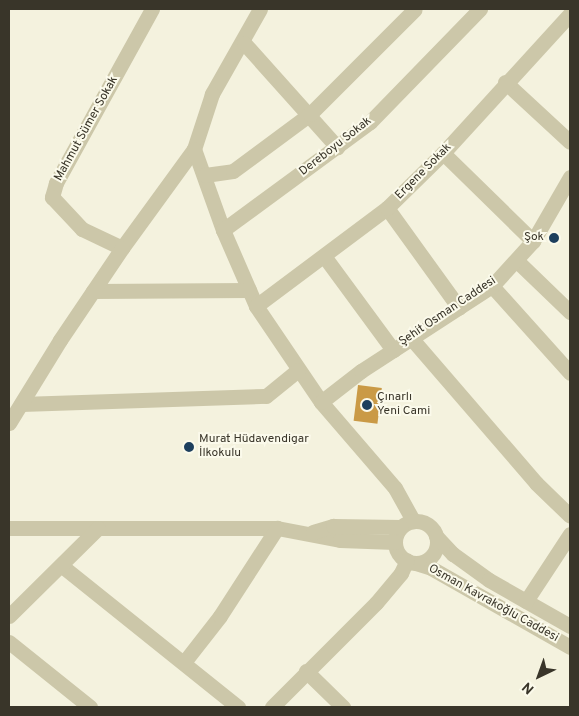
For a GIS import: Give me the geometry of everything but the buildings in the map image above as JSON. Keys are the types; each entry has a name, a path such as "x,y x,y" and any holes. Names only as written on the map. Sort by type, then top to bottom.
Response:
{"street":[{"name":"Mahmut Sümer Sokak","path":"122,248 82,228 52,197 56,183 152,9"},
{"path":"205,175 233,171 310,114 415,9"},
{"name":"Dereboyu Sokak","path":"223,230 370,122 480,9"},
{"path":"9,424 93,291 194,149 212,94 263,11"},
{"name":"Ergene Sokak","path":"256,306 387,208 444,153 505,82 568,20"},
{"path":"244,43 337,146"},
{"path":"505,82 570,142"},
{"path":"194,149 205,175 223,230 256,306 321,402 395,488 407,524"},
{"path":"444,153 533,241"},
{"name":"Şehit Osman Caddesi","path":"321,402 393,350 492,286 517,261 533,241 570,177"},
{"path":"387,208 459,308"},
{"path":"324,256 393,350"},
{"path":"517,261 570,312"},
{"path":"492,286 570,373"},
{"path":"93,291 249,290"},
{"path":"411,338 536,484 570,516"},
{"path":"21,404 266,396 298,370"},
{"name":"Osman Kavrakoğlu Caddesi","path":"407,524 426,523 453,554 526,601 570,626"},
{"path":"313,532 333,526 407,524"},
{"path":"272,707 376,603 411,562 398,553 395,542 407,524"},
{"path":"9,528 277,528 313,532 340,540 395,542"},
{"path":"9,616 62,566 98,528"},
{"path":"185,661 220,616 277,528"},
{"path":"526,601 570,534"},
{"name":"Osman Kavrakoğlu Caddesi","path":"411,562 434,554 436,536"},
{"name":"Osman Kavrakoğlu Caddesi","path":"411,562 431,568 570,647"},
{"path":"62,566 185,661 238,707"},
{"path":"9,642 90,707"},
{"path":"306,671 343,707"}],"place":[{"name":"Şok","path":"554,238"},
{"name":"Çınarlı Yeni Cami","path":"367,405"},
{"name":"Murat Hüdavendigar İlkokulu","path":"189,447"}]}
